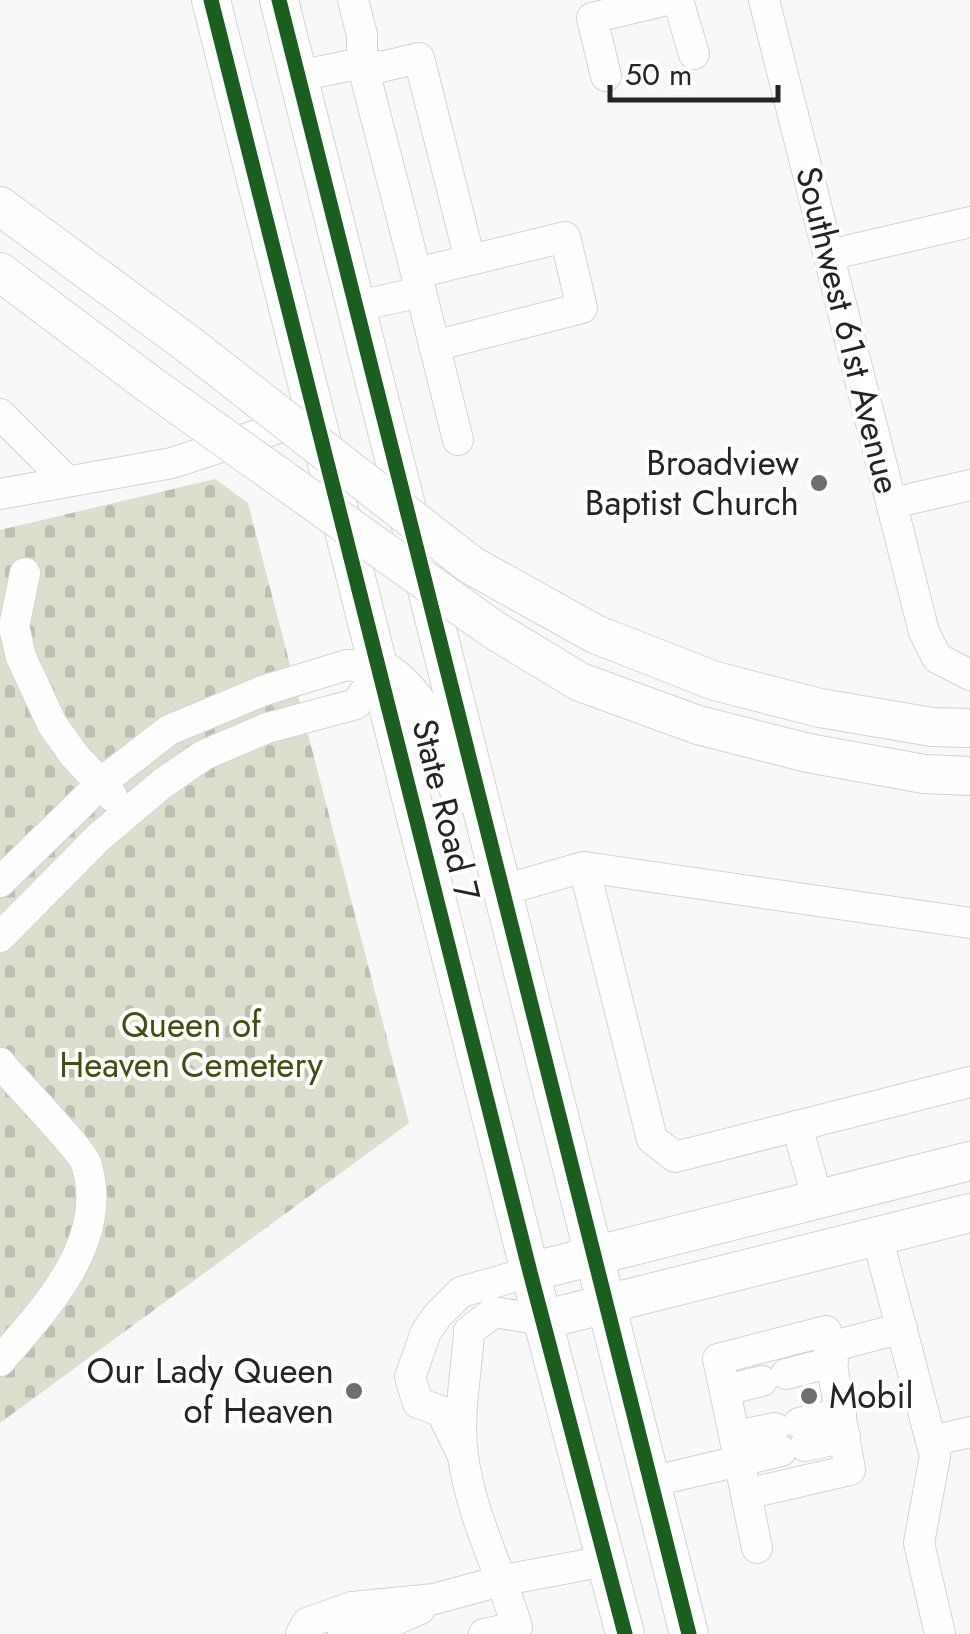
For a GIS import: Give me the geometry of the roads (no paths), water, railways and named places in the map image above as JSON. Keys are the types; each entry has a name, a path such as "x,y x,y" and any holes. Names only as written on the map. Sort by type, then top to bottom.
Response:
{"main road":[{"name":"State Road 7","path":"278,0 689,1634"},
{"name":"State Road 7","path":"208,5 317,416 542,1320 625,1634"},
{"path":"0,206 188,344 471,565 595,634 715,681 820,708 932,726 970,728"},
{"path":"0,272 149,384 494,630 580,682 698,726 808,753 924,774 970,776"},
{"path":"380,669 401,681 421,705 502,887"},
{"path":"924,774 970,792"},
{"path":"530,1272 970,1161"},
{"path":"542,1320 970,1213"}],"street":[{"path":"353,0 362,34 362,63 458,440"},
{"path":"606,76 590,9 667,0"},
{"path":"678,0 694,54"},
{"name":"Southwest 61st Avenue","path":"772,2 829,255 924,632 937,658 970,675"},
{"path":"298,76 362,63 381,67 419,58 470,260"},
{"path":"829,255 970,222"},
{"path":"358,306 470,260 565,237 582,308 434,346"},
{"path":"0,414 66,481"},
{"path":"0,494 172,463 317,416"},
{"path":"893,504 970,486"},
{"path":"26,573 14,627 21,657 52,724 74,755 128,812"},
{"path":"0,882 101,784 169,730 265,690 347,665 380,669 356,704 267,728 204,754 128,812 0,937"},
{"path":"584,868 652,1139 675,1156 970,1082"},
{"path":"502,887 584,868 970,923"},
{"path":"0,1063 86,1161 91,1208 80,1253 51,1301 0,1361"},
{"path":"797,1126 818,1201"},
{"path":"877,1236 935,1456 918,1543 940,1634"},
{"path":"484,1634 519,1630 504,1580 477,1520 462,1454 441,1410 418,1403 410,1376 426,1332 461,1292 530,1272"},
{"path":"462,1454 469,1331 494,1312 542,1320"},
{"path":"725,1390 774,1377 902,1328"},
{"path":"746,1494 850,1470 826,1331 718,1359 746,1494 758,1548"},
{"path":"650,1482 737,1448 843,1425"},
{"path":"932,1441 970,1432"},
{"path":"301,1634 306,1623 352,1607 434,1599 504,1580 606,1560"},
{"path":"343,1634 388,1623 434,1599"}],"place":[{"name":"Broadview Baptist Church","path":"819,483"},
{"name":"Our Lady Queen of Heaven","path":"354,1391"},
{"name":"Mobil","path":"809,1396"}],"park label":[{"name":"Queen of Heaven Cemetery","path":"191,1045"}]}
